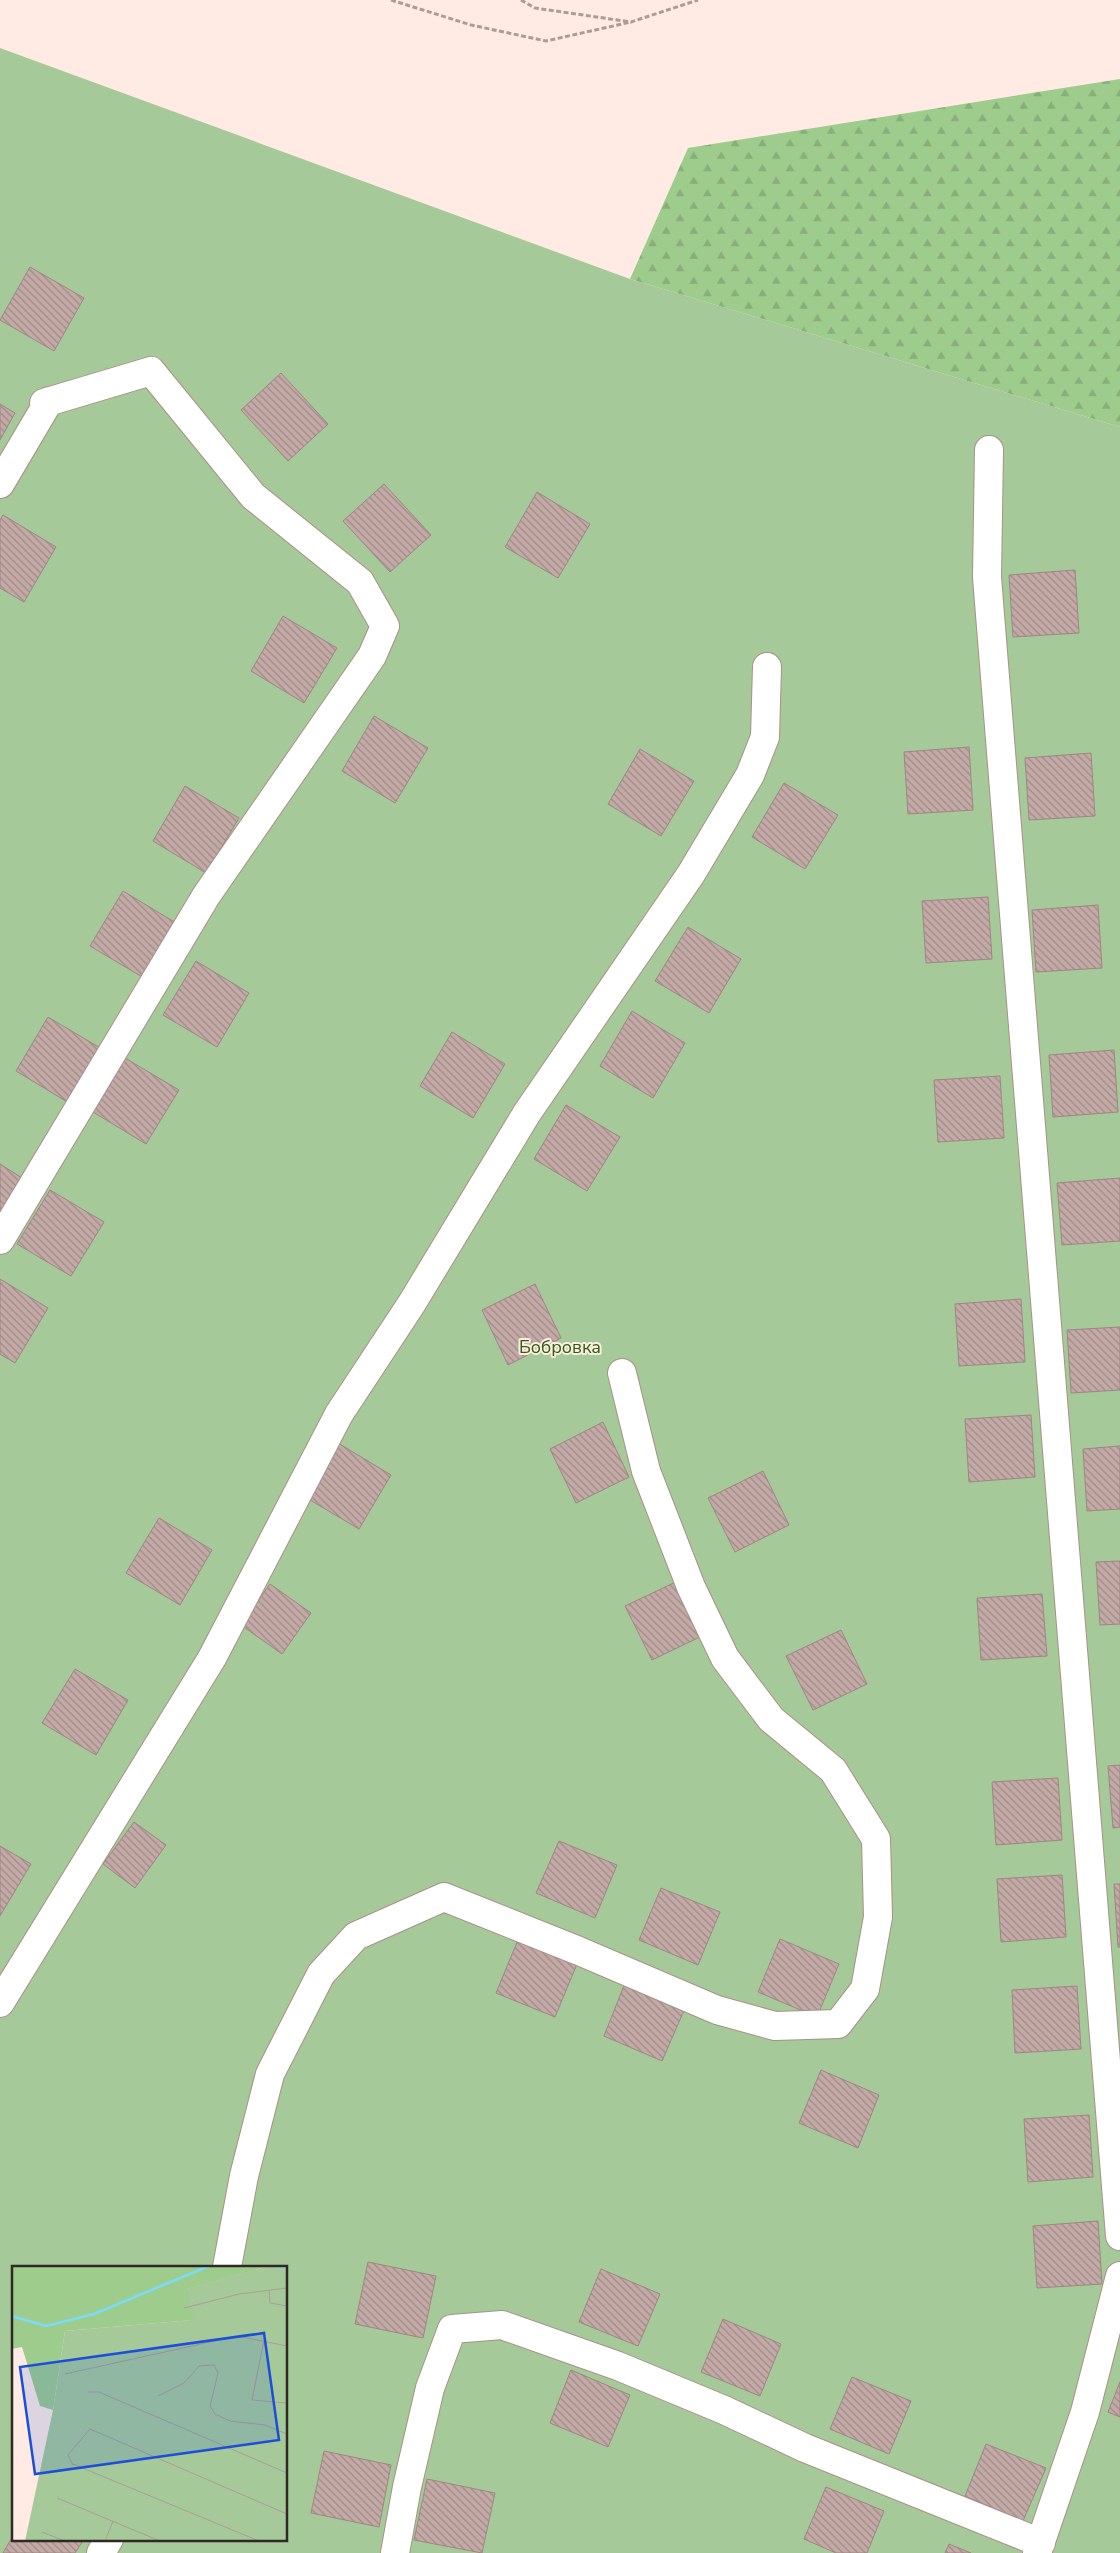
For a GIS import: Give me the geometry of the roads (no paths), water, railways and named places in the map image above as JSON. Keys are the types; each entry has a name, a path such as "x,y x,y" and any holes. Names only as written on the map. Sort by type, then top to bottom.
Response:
{"street":[{"path":"0,484 46,402 151,371 253,496 360,582 385,626 372,656 206,896 0,1240"},
{"path":"989,450 987,577 1120,2236"},
{"path":"0,2004 212,1658 339,1414 412,1303 527,1113 686,882 750,775 765,737 767,667"},
{"path":"227,2266 244,2176 270,2074 321,1974 356,1936 394,1918 444,1897 580,1951 717,2010 775,2026 838,2024 866,1990 878,1917 876,1839 833,1770 771,1720 725,1658 691,1587 646,1470 622,1373"},
{"path":"395,2553 407,2487 430,2388 452,2329 502,2325 618,2366 724,2410 805,2448 1039,2548 1085,2412 1120,2276"},
{"path":"101,2553 108,2540"}],"park label":[{"name":"Бобровка","path":"560,1347"}]}
